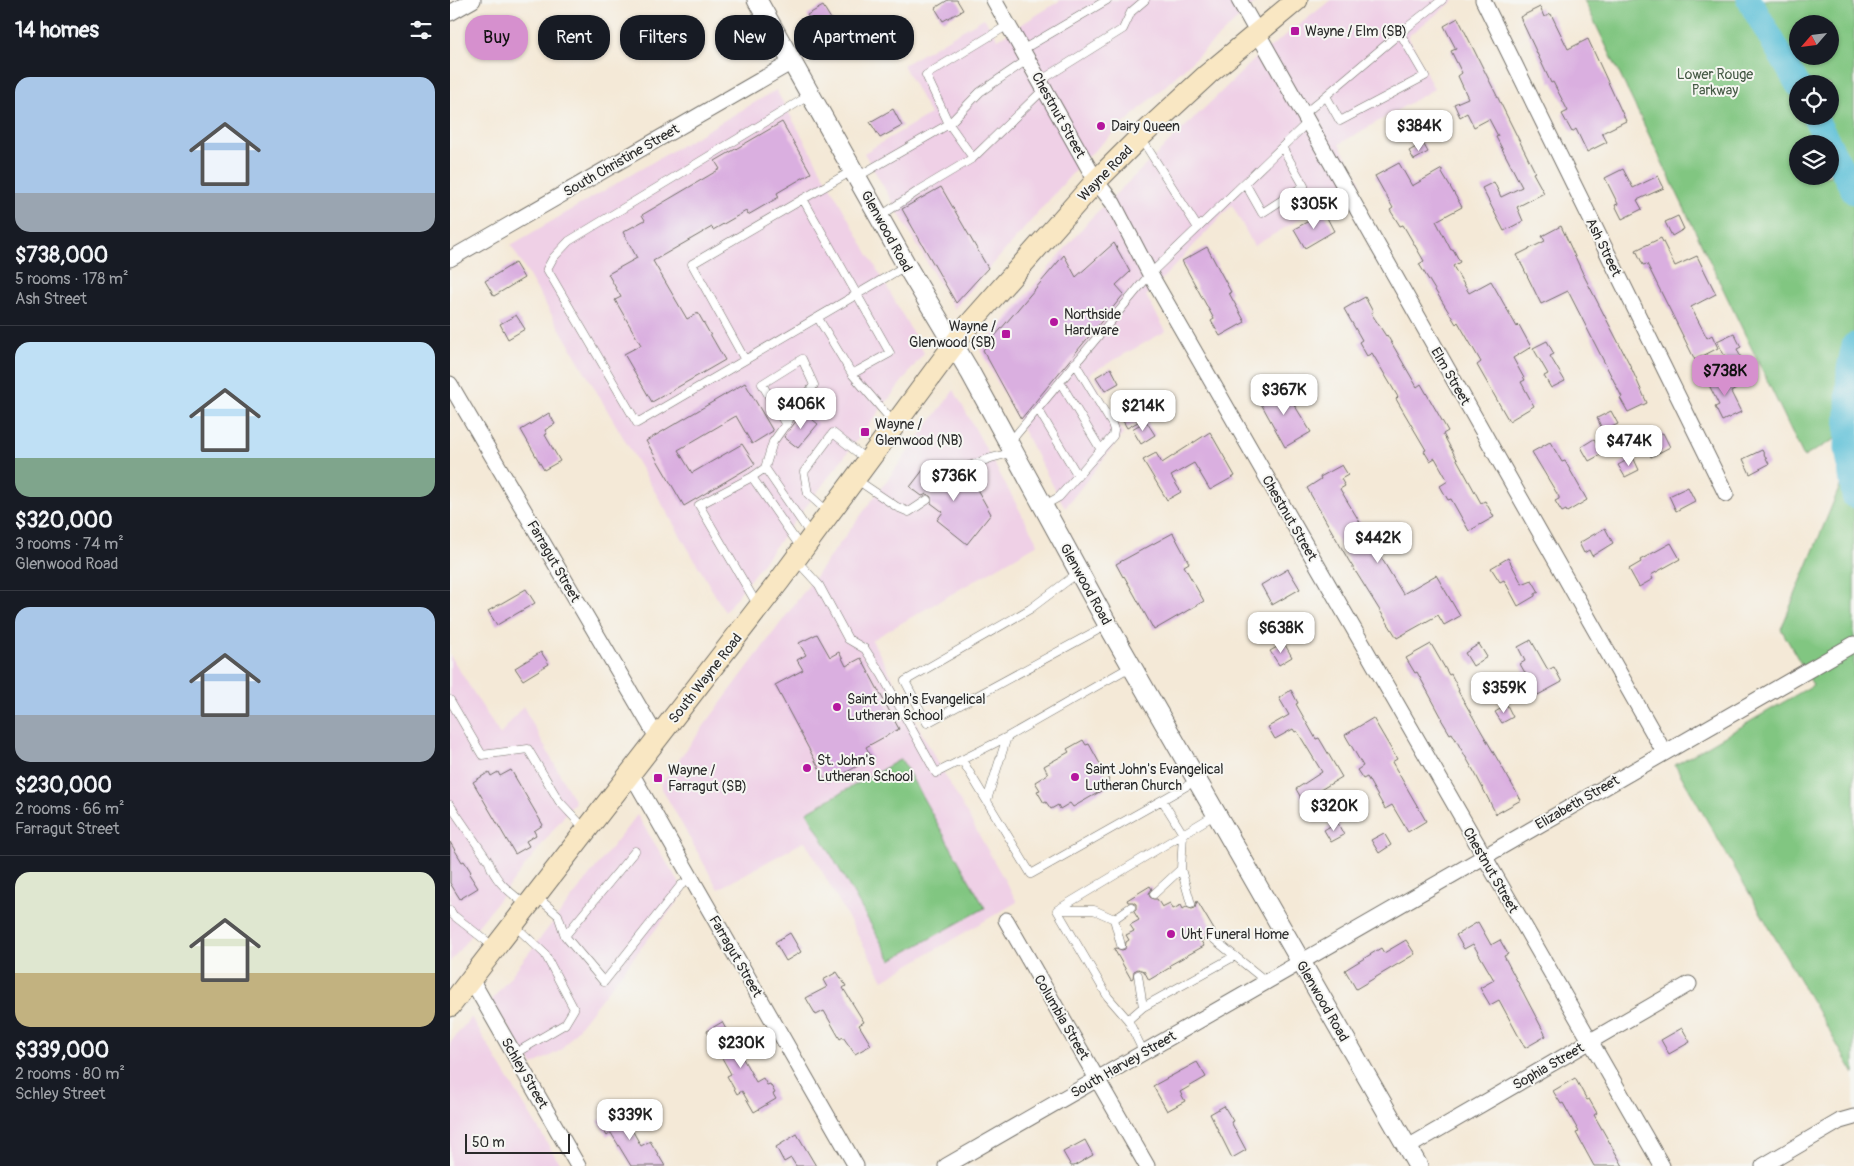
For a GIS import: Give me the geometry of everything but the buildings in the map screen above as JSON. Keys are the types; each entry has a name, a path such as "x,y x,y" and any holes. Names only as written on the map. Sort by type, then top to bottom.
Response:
{"main road":[{"name":"Wayne Road","path":"953,345 967,326 1096,181 1140,136 1208,74 1297,0"},
{"name":"South Wayne Road","path":"452,998 471,979 658,739 896,425 953,345"}],"street":[{"path":"450,13 473,0"},
{"name":"Glenwood Road","path":"757,0 879,217 970,372 1108,625 1418,1166"},
{"name":"Chestnut Street","path":"994,0 1096,181 1113,203 1150,274 1662,1166"},
{"name":"Elm Street","path":"1239,0 1664,752"},
{"name":"Ash Street","path":"1487,2 1726,494"},
{"name":"South Christine Street","path":"450,259 792,62"},
{"name":"Farragut Street","path":"450,384 658,739"},
{"name":"Elizabeth Street","path":"1301,963 1483,856 1854,644"},
{"name":"Farragut Street","path":"631,773 856,1166"},
{"name":"Columbia Street","path":"1006,920 1147,1166"},
{"name":"South Harvey Street","path":"946,1166 1301,963"},
{"name":"Schley Street","path":"471,979 578,1166"},
{"name":"Sophia Street","path":"1408,1147 1689,984"},
{"path":"1763,1166 1840,1121 1854,1117"}],"lane":[{"path":"745,360 692,264 803,200 949,124 980,92 1025,55 1107,0"},
{"path":"879,217 973,158 1042,85 1123,29 1131,12 1145,0"},
{"path":"947,474 991,458 1011,448 1038,409 1150,274 1282,147 1326,96 1442,0"},
{"path":"973,158 949,124 926,75 1008,25"},
{"path":"1326,96 1340,121 1425,76 1400,33"},
{"path":"811,95 570,241 553,258 547,269 637,423 907,265"},
{"path":"1140,136 1198,228"},
{"path":"1244,182 1262,212 1304,186 1282,147"},
{"path":"803,200 890,353 852,374"},
{"path":"818,318 852,374 896,425"},
{"path":"759,607 699,505 765,468 773,442 786,425 814,385 802,359 762,384 786,425"},
{"path":"1043,506 1059,497 1113,436 1114,430 1075,364"},
{"path":"1060,382 1101,450"},
{"path":"1038,409 1078,476"},
{"path":"830,513 808,494 804,472 833,433 868,461"},
{"path":"765,468 819,585 848,639 865,649 882,675 936,773 1007,737 1132,666"},
{"path":"752,477 803,549"},
{"path":"855,479 897,507 909,512 927,500"},
{"path":"1079,572 1030,609 905,681 927,723 1108,625"},
{"path":"450,700 482,755 528,749 559,801 586,831"},
{"path":"987,800 1007,737"},
{"path":"962,760 1032,874 1197,780"},
{"path":"1162,800 1183,834 1181,869 1191,904"},
{"path":"450,805 489,862 492,873 498,882 558,915 565,936 604,982 681,885 692,879"},
{"path":"1057,910 1216,814"},
{"path":"565,936 634,851"},
{"path":"1154,894 1181,869"},
{"path":"1114,919 1131,907"},
{"path":"1057,910 1094,910 1114,919"},
{"path":"1057,910 1108,997 1128,1020 1144,1053"},
{"path":"452,912 495,948"},
{"path":"1114,919 1121,945"},
{"path":"513,924 545,954 574,1009 565,1024 514,1054"},
{"path":"1210,936 1267,982"},
{"path":"1128,1020 1143,1007 1236,956"},
{"path":"1138,974 1143,1007"}],"shaded area":[{"path":"1061,0 1259,0 1084,160 954,309 864,153 930,114 903,65 984,18 998,39"},
{"path":"1331,0 1455,0 1408,36 1434,89 1339,144 1361,183 1254,246 1232,205 1146,296 1166,331 1089,374 1124,433 1065,508 980,350 1090,219 1255,59"},
{"path":"776,90 924,353 725,612 511,245"},
{"name":"St. John's Lutheran School","path":"954,390 1038,544 872,640 932,752 1017,902 883,980 805,841 718,889 660,785"},
{"path":"450,655 500,735 523,706 575,802 450,962"},
{"path":"637,815 685,892 561,1050 533,1065 491,1001"},
{"path":"471,1017 561,1166 450,1166 450,1043"}],"green space":[{"name":"Lower Rouge Parkway","path":"1584,0 1854,0 1854,428 1804,457"},
{"path":"1854,452 1854,1074 1675,765 1813,685 1781,629"},
{"path":"901,759 985,908 891,960 807,812"}],"waterway":[{"path":"1749,0 1792,75"},
{"path":"1819,125 1824,135"},
{"path":"1839,163 1854,192"},
{"path":"1854,345 1849,369 1847,448 1854,496"}],"place":[{"name":"Wayne / Elm (SB)","path":"1295,31"},
{"name":"Dairy Queen","path":"1101,126"},
{"name":"Northside Hardware","path":"1054,322"},
{"name":"Wayne / Glenwood (SB)","path":"1006,334"},
{"name":"Wayne / Glenwood (NB)","path":"865,432"},
{"name":"Saint John's Evangelical Lutheran School","path":"837,707"},
{"name":"St. John's Lutheran School","path":"807,768"},
{"name":"Saint John's Evangelical Lutheran Church","path":"1075,777"},
{"name":"Wayne / Farragut (SB)","path":"658,778"},
{"name":"Uht Funeral Home","path":"1171,934"}]}
